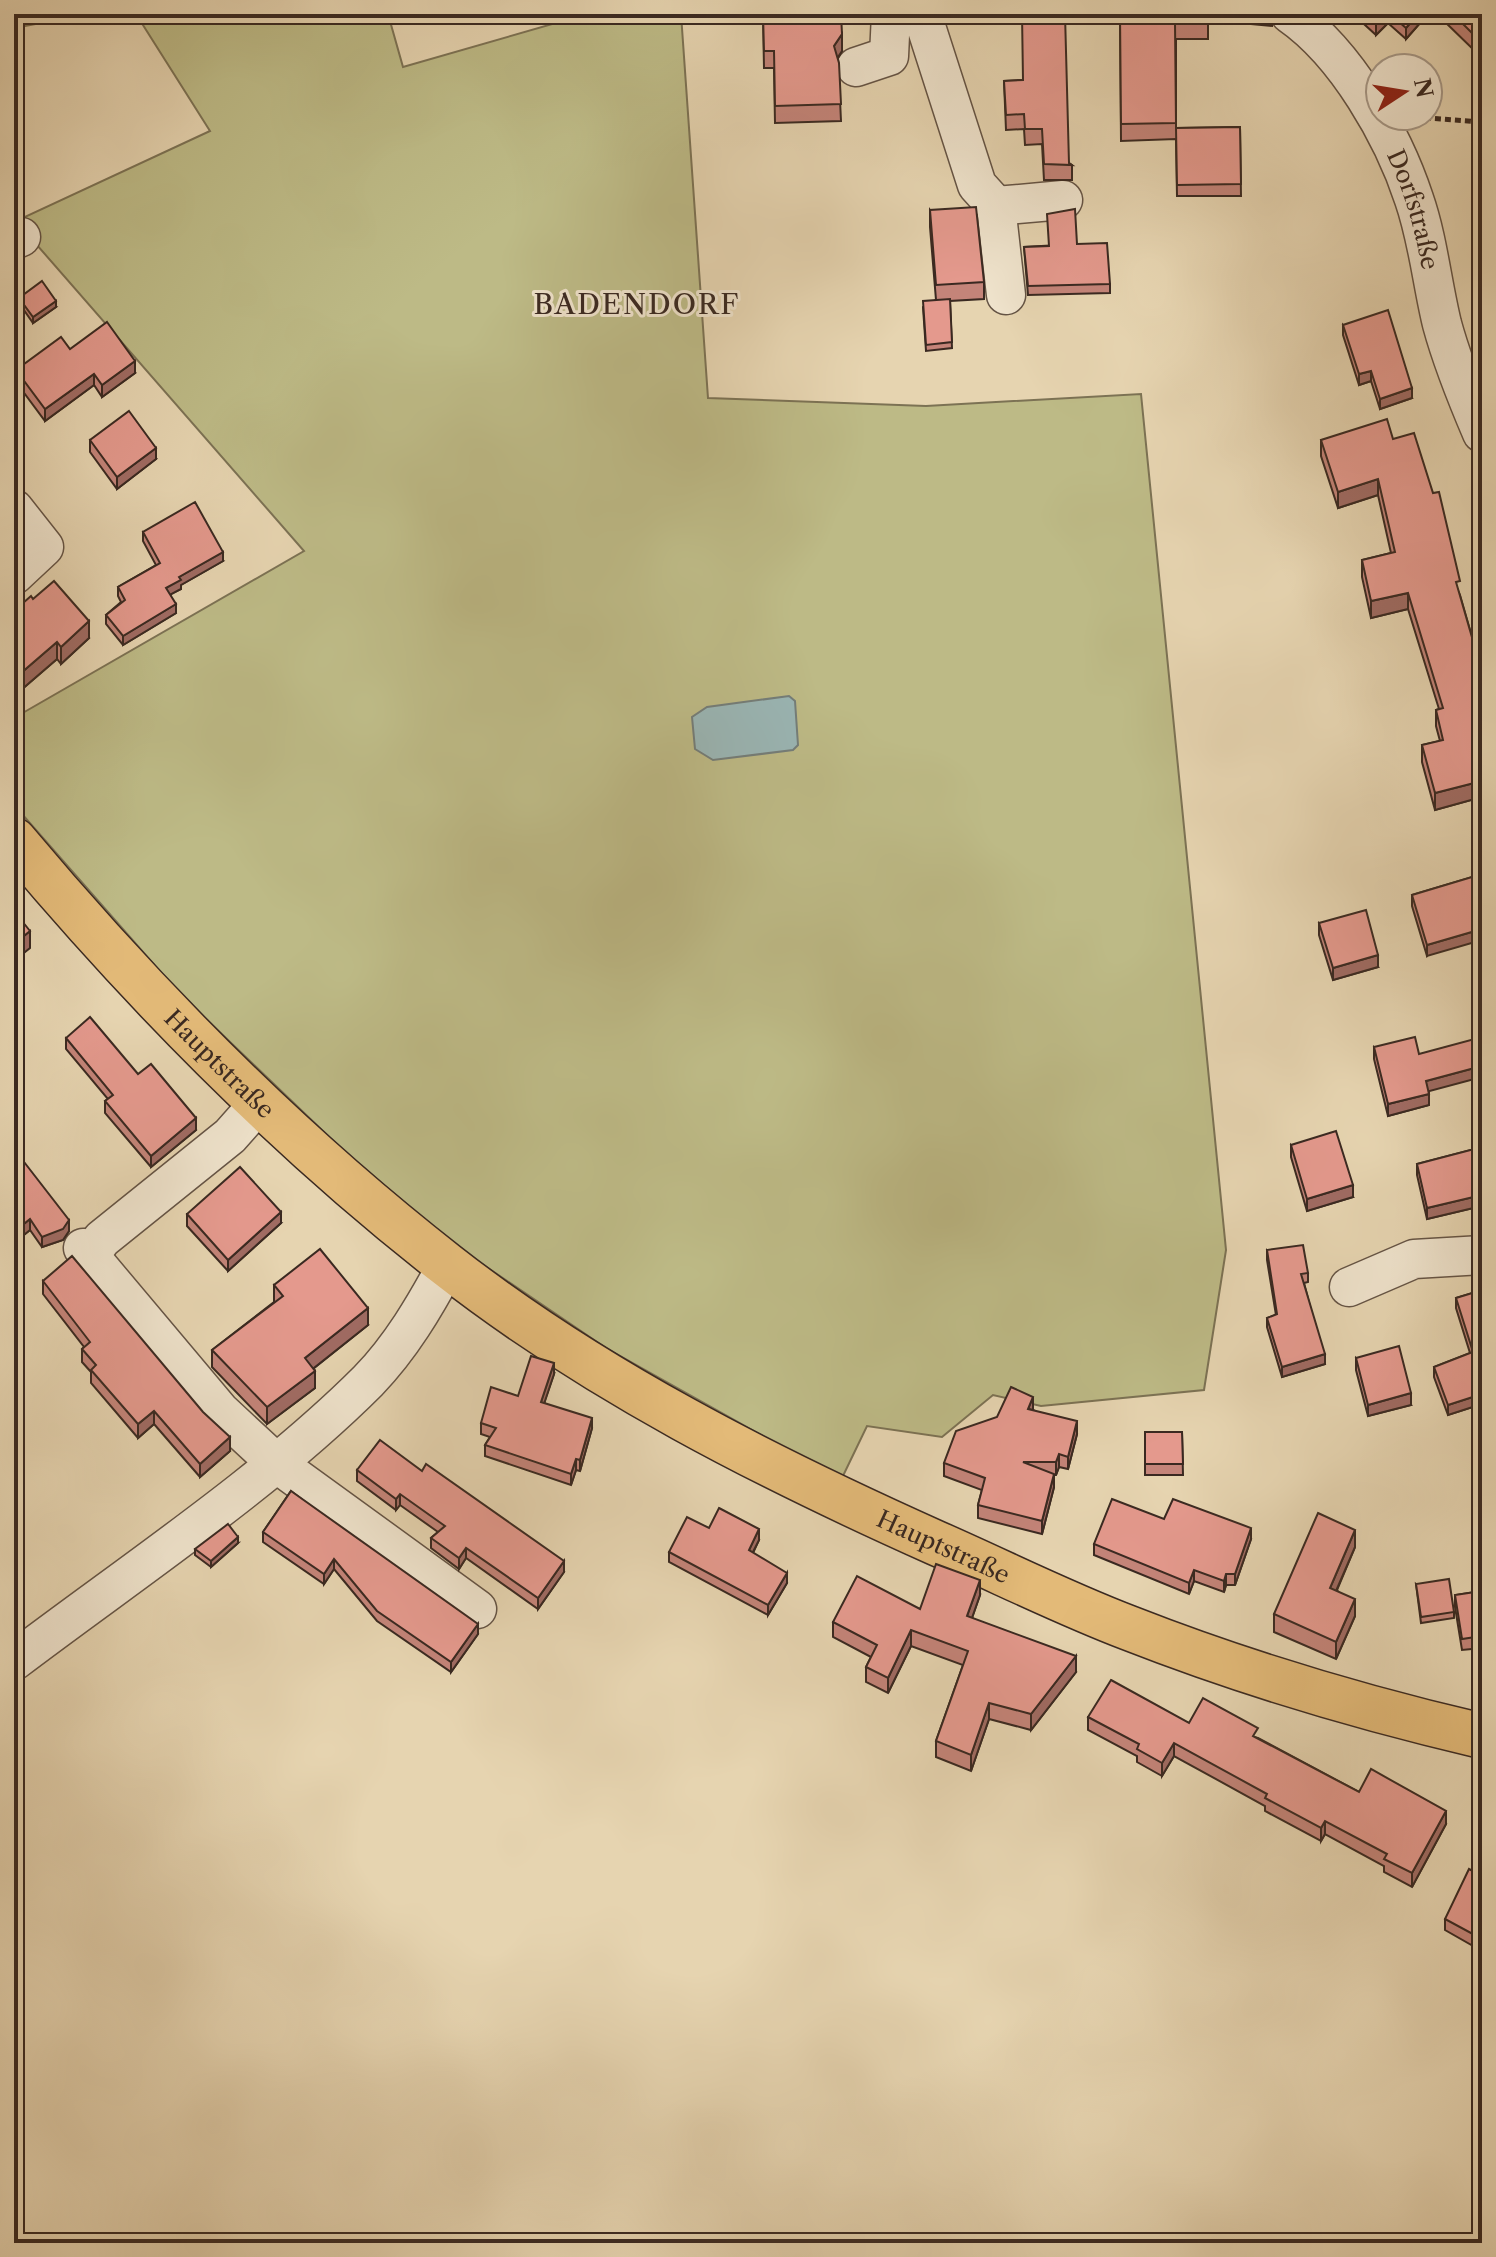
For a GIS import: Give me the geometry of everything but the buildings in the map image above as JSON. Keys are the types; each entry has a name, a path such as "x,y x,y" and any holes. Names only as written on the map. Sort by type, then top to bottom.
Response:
{"main road":[{"name":"Hauptstraße","path":"14,840 164,1008 334,1171 447,1265 595,1366 688,1420 873,1515 1126,1628 1375,1711 1482,1736"}],"street":[{"path":"856,67 889,56 891,14"},
{"path":"922,14 977,185 996,206 1006,295"},
{"name":"Dorfstraße","path":"1290,14 1304,23 1344,67 1382,128 1415,199 1443,327 1482,433"},
{"path":"996,206 1063,200"},
{"path":"14,509 44,547 14,575"},
{"path":"261,1101 230,1136 86,1252 220,1411 276,1463 477,1609"},
{"path":"1349,1287 1414,1259 1482,1255"},
{"path":"14,1661 276,1463 369,1380 413,1325 447,1265"}],"path":[{"path":"1444,119 1482,122"}],"shaded area":[{"path":"14,14 67,14 68,18 14,28"},
{"path":"136,14 388,14 403,67 587,14 681,14 708,398 926,406 1141,394 1226,1250 1204,1390 1041,1406 993,1395 942,1437 867,1426 841,1480 606,1348 460,1249 348,1155 179,993 14,805 14,718 304,551 16,221 210,131"}],"water":[{"path":"789,696 795,701 798,745 793,750 713,760 695,749 692,717 707,707"}],"district":[{"name":"BADENDORF","path":"637,304"}]}
